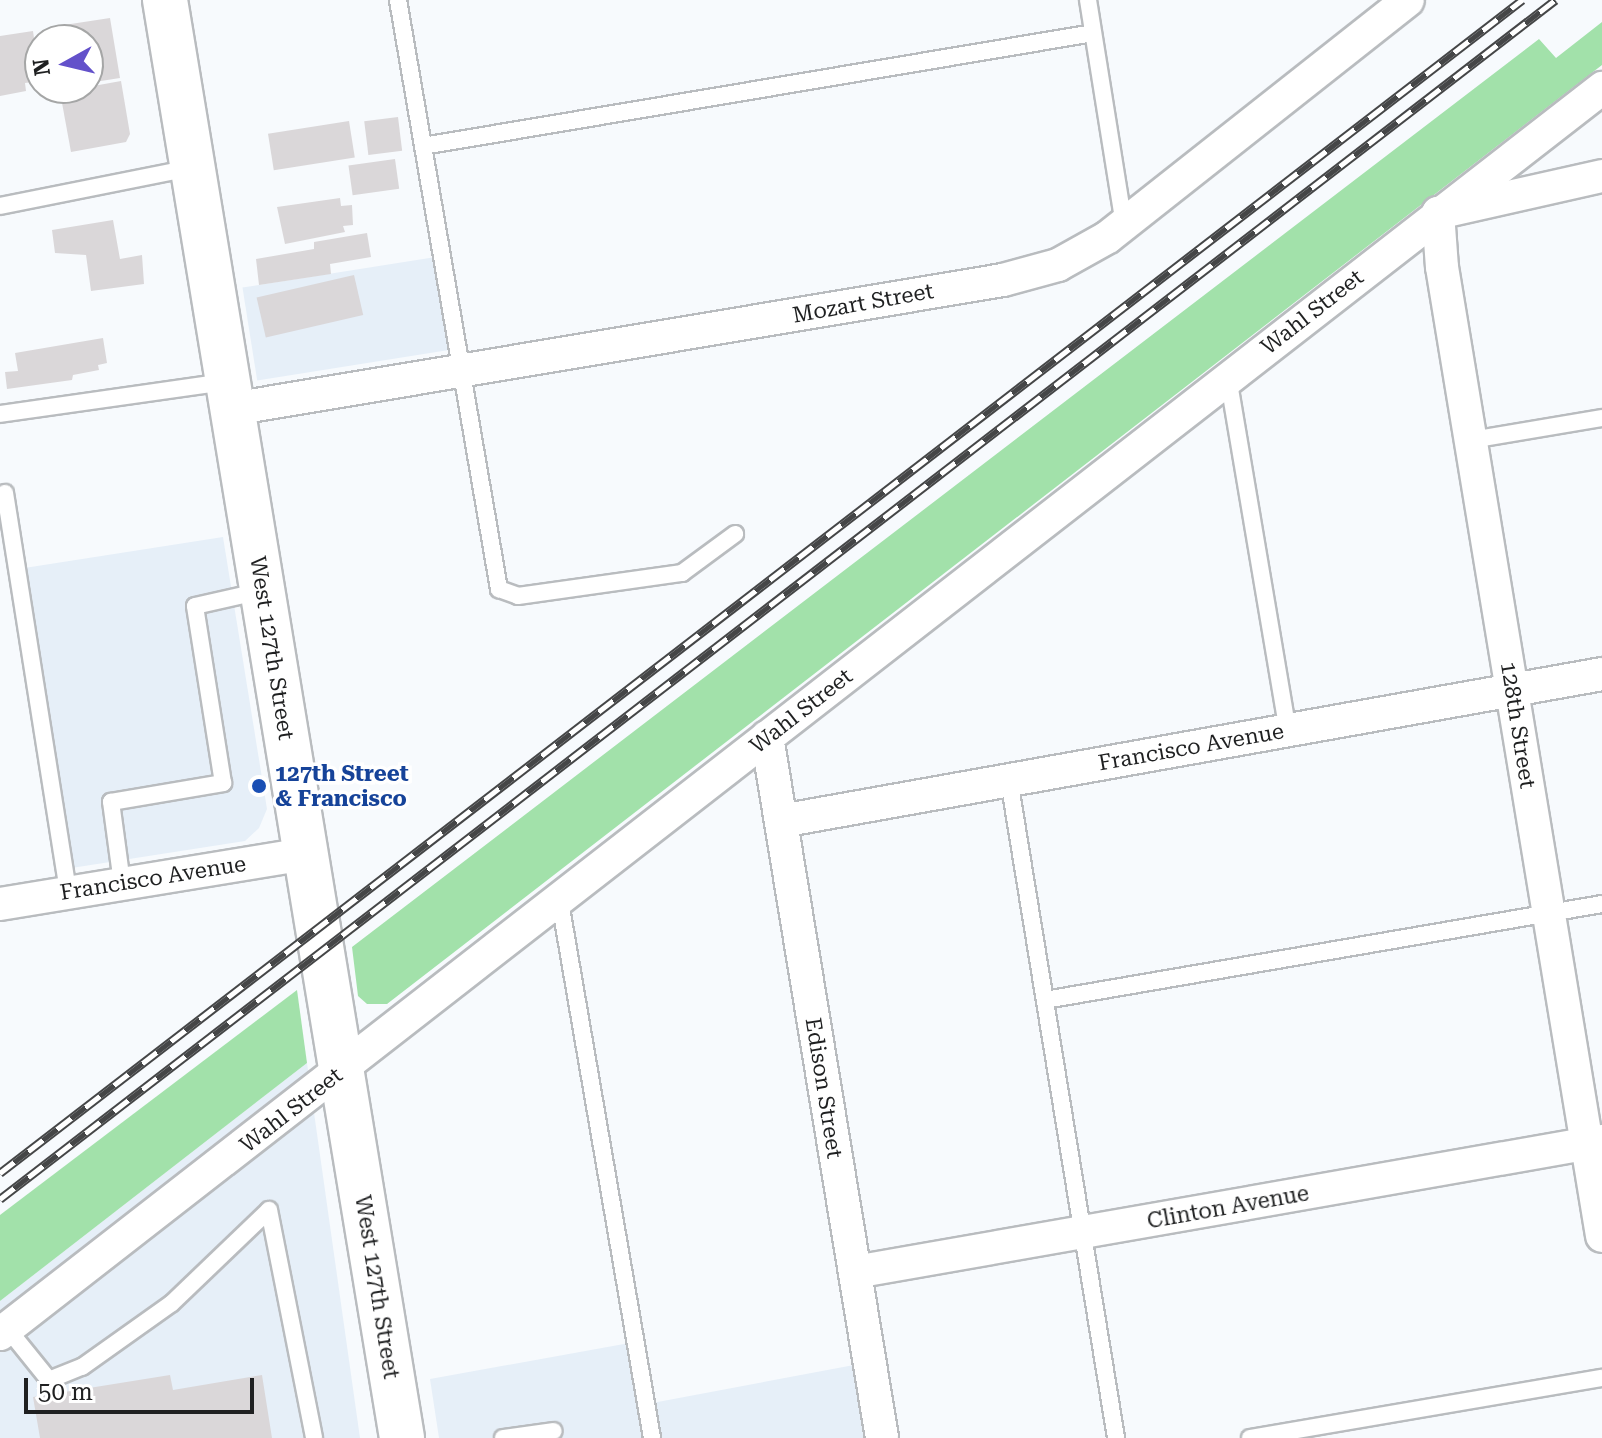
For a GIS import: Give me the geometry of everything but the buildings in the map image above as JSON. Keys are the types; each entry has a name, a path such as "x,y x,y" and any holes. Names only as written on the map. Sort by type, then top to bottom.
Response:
{"main road":[{"name":"West 127th Street","path":"165,0 402,1438"}],"street":[{"name":"Mozart Street","path":"230,395 461,370 1031,274 1083,253 1124,225 1408,0"},
{"name":"Wahl Street","path":"4,1331 560,902 767,737 1602,88"},
{"path":"1438,213 1602,176"},
{"name":"128th Street","path":"1438,213 1471,440 1549,913 1594,1142 1602,1236"},
{"name":"Francisco Avenue","path":"781,821 1602,674"},
{"name":"Edison Street","path":"767,737 882,1438"},
{"name":"Francisco Avenue","path":"0,904 306,854"},
{"name":"Clinton Avenue","path":"855,1272 1594,1142"}],"lane":[{"path":"398,0 499,589 518,596 682,573 735,534"},
{"path":"1088,0 1124,225"},
{"path":"423,146 1093,33"},
{"path":"0,206 193,168"},
{"path":"1228,377 1288,730"},
{"path":"0,414 230,395"},
{"path":"1471,440 1602,418"},
{"path":"5,493 68,892"},
{"path":"122,883 111,802 223,783 195,606 262,591"},
{"path":"1009,780 1116,1438"},
{"path":"560,902 652,1438"},
{"path":"1045,1000 1602,904"},
{"path":"4,1331 49,1380 82,1367 172,1303 269,1210 314,1438"},
{"path":"1250,1438 1602,1378"},
{"path":"503,1438 554,1431"}],"shaded area":[{"path":"442,256 457,349 257,380 242,288"},
{"path":"223,537 267,809 259,828 245,841 65,869 18,569"},
{"path":"307,1063 360,1438 0,1438 0,1301"},
{"path":"635,1342 647,1404 870,1362 882,1438 439,1438 430,1379"}],"green space":[{"path":"1602,22 1602,65 387,1004 367,1004 358,996 352,947 1539,39 1556,58"},
{"path":"297,990 307,1063 0,1301 0,1215"}],"railway":[{"path":"0,1173 1522,0"},
{"path":"0,1199 1555,0"}],"place":[{"name":"127th Street & Francisco","path":"259,786"}]}
